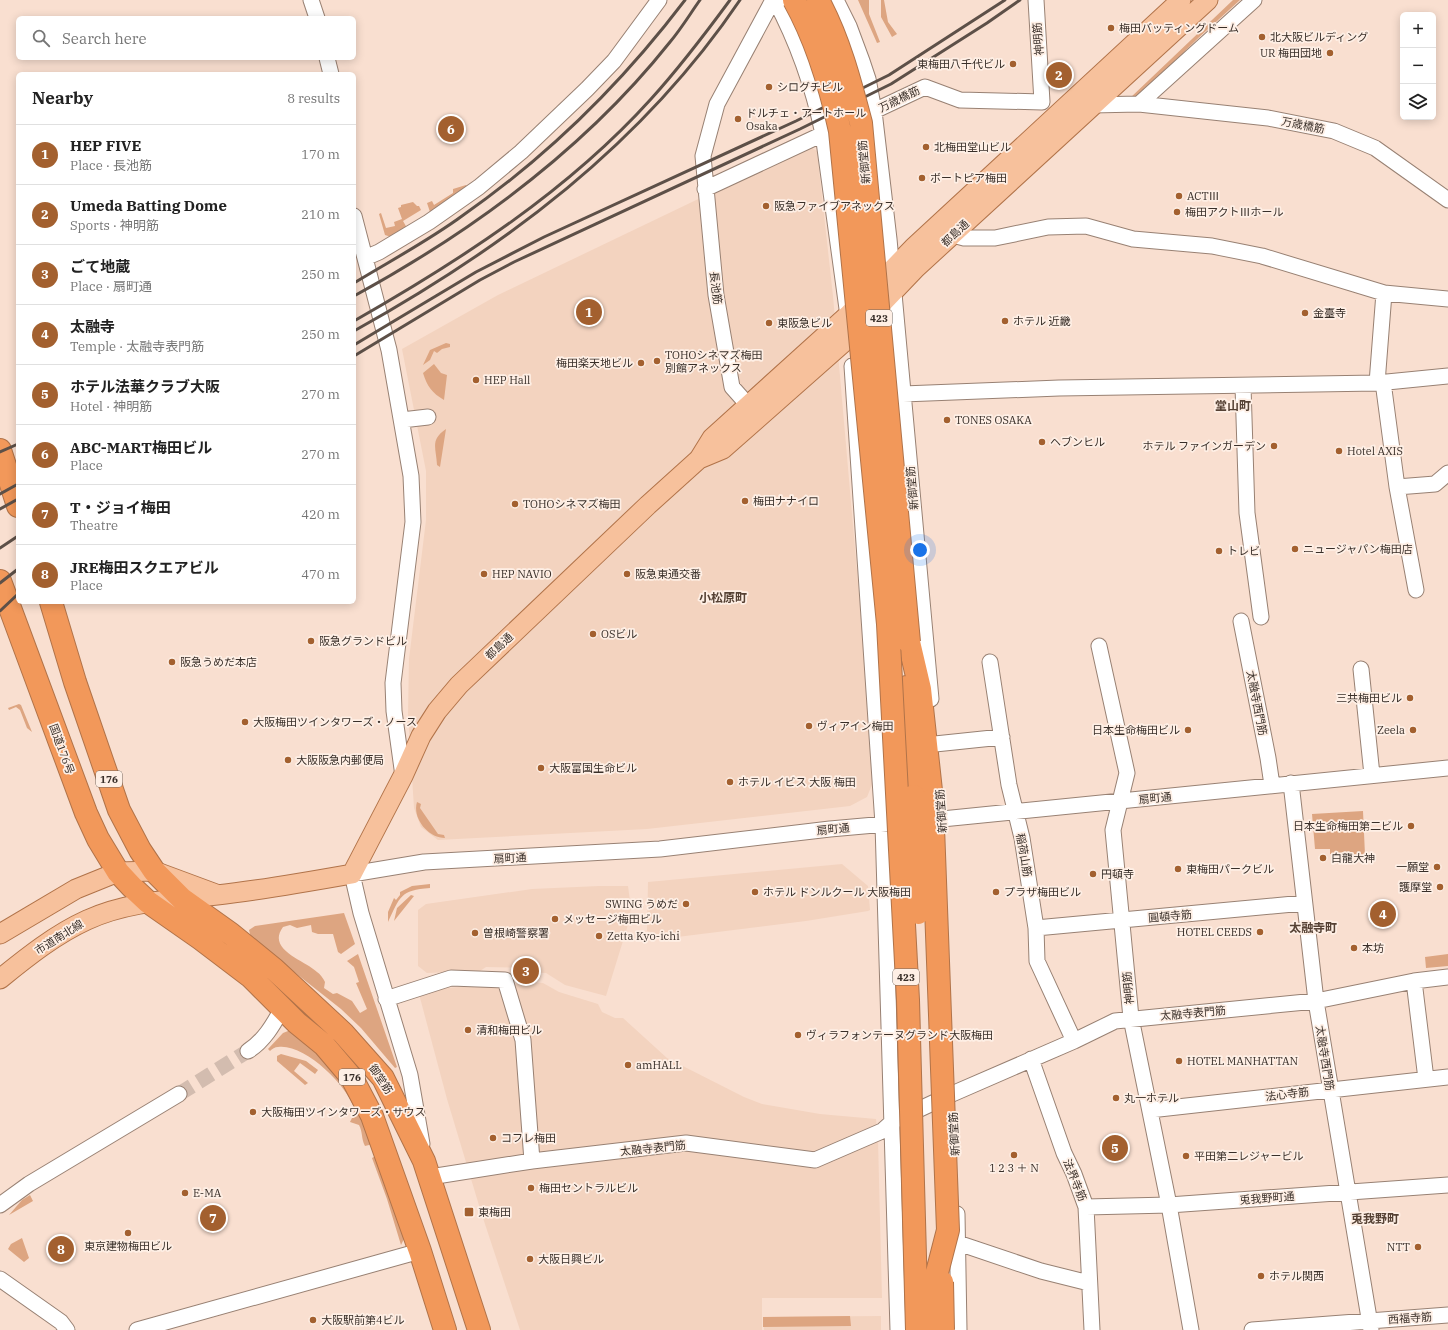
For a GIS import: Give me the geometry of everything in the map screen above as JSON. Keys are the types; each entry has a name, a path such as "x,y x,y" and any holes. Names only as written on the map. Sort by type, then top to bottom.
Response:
{"highway":[{"name":"423","path":"794,0 811,33 829,82 840,131 888,624 908,1000 917,1330"},
{"name":"新御堂筋","path":"818,0 831,26 848,73 861,123 909,642"},
{"path":"0,450 16,500"},
{"name":"国道176号","path":"0,581 86,813 98,839 118,872 148,902"},
{"name":"176","path":"52,604 75,682 119,810 133,838 154,870 182,899"},
{"name":"423","path":"888,624 885,685 910,1330"},
{"name":"423","path":"909,642 920,689 932,800 948,1230 923,1330"},
{"name":"423","path":"909,642 906,694 914,796 932,1330"},
{"name":"423","path":"909,642 912,693 923,807 944,1330"},
{"name":"御堂筋","path":"182,899 231,934 274,970 362,1052 383,1078 427,1169 479,1330"},
{"name":"176","path":"148,902 201,939 251,977 282,1009 324,1045 352,1078 372,1116 420,1251 445,1330"}],"main road":[{"name":"都島通","path":"352,874 403,776 428,724 459,685 648,505 699,459 712,438 753,412 851,336 916,268 953,235 1181,0"},
{"name":"都島通","path":"753,412 892,272 913,248 1062,123 1092,105 1208,0"},
{"path":"0,934 76,890 118,872 154,870 219,895"},
{"name":"扇町通","path":"182,899 219,895 352,874"},
{"name":"市道南北線","path":"0,979 28,957 82,922 112,910 148,902 182,899"}],"street":[{"path":"311,0 316,16"},
{"path":"365,258 379,252 429,222 479,187 521,152 614,61 659,0"},
{"path":"774,0 788,24 806,67 823,134 851,336 883,824 898,1330"},
{"name":"長池筋","path":"753,412 732,388 716,294 703,156 717,104 774,0"},
{"name":"新御堂筋","path":"836,0 849,26 868,79 874,111 892,272 942,819 958,1243 959,1330"},
{"name":"神明筋","path":"1036,0 1042,102"},
{"path":"1139,104 1254,0"},
{"path":"328,60 330,72"},
{"name":"万歳橋筋","path":"874,111 925,87 960,100 1042,102"},
{"path":"1042,102 1062,123"},
{"name":"万歳橋筋","path":"1092,105 1139,104 1268,118 1334,131 1375,148 1448,200"},
{"path":"705,189 823,134"},
{"path":"356,224 389,350 411,476 413,522 393,682 394,711 403,776"},
{"path":"953,235 964,238 995,238 1048,227 1086,226 1133,239 1212,246 1262,256 1384,293 1448,300"},
{"path":"1384,293 1380,383 1397,488 1416,590"},
{"path":"903,394 1059,388 1380,383 1448,376"},
{"path":"1243,386 1247,513 1261,617"},
{"path":"402,420 428,417"},
{"path":"1397,488 1435,484 1448,473"},
{"name":"太融寺西門筋","path":"1241,621 1272,785"},
{"name":"神明筋","path":"1099,646 1128,773 1113,830 1131,1018 1169,1205 1191,1330"},
{"name":"稲荷山筋","path":"990,662 1014,812 1022,838 1036,928 1037,961 1074,1041"},
{"path":"1361,669 1372,775"},
{"path":"935,744 1002,737"},
{"name":"扇町通","path":"352,874 424,862 660,849 883,824 1448,768"},
{"name":"太融寺西門筋","path":"1291,783 1316,1001 1371,1325"},
{"path":"352,874 361,913 410,1075 427,1169"},
{"name":"圓頓寺筋","path":"1036,928 1304,903"},
{"name":"太融寺表門筋","path":"427,1169 532,1161 686,1144 815,1160 882,1131 892,1122 952,1094 1074,1041 1115,1021 1131,1018 1316,1001 1414,981 1448,977"},
{"path":"386,999 451,978 506,980 523,1040 532,1161"},
{"path":"1414,981 1426,1079"},
{"path":"248,1051 256,1046 272,1028 282,1009"},
{"name":"法界寺筋","path":"1031,1059 1064,1153 1074,1174 1086,1207 1092,1330"},
{"name":"法心寺筋","path":"1150,1110 1448,1077"},
{"path":"0,1205 29,1184 179,1094"},
{"name":"兎我野町通","path":"1086,1207 1169,1205 1448,1185"},
{"path":"958,1243 1041,1271 1090,1283"},
{"path":"137,1330 420,1251"},
{"path":"0,1279 61,1322 67,1330"},
{"name":"西福寺筋","path":"1252,1330 1371,1325 1448,1315"}],"shaded area":[{"path":"858,0 869,0 869,14 880,42 877,43"},
{"path":"881,0 884,0 888,22 897,34 892,37 881,17"},
{"path":"1233,0 1240,0 1188,48 1162,78 1147,90 1129,99"},
{"path":"809,146 817,151 833,296 875,777 867,797 850,806 647,829 438,840 421,827 414,808 408,715 409,659 426,520 426,471 402,349 498,295"},
{"path":"466,185 468,188 431,215 427,203 432,201 434,205 453,193 453,189"},
{"path":"413,202 419,206 421,210 403,221 407,228 394,238 385,235 379,214 381,213 386,228 395,226 394,222 402,219 398,208 401,207 401,205"},
{"path":"446,343 450,344 450,347 442,349 437,353 434,351 430,360 423,365 430,350"},
{"path":"434,364 441,373 447,375 444,400 430,389 423,373"},
{"path":"446,429 440,467 437,465 435,444 438,437"},
{"path":"19,704 21,705 32,732 27,728 20,710 16,707 9,710 8,708"},
{"path":"417,802 421,804 420,808 438,834 444,835 445,838 433,835 423,826 417,814"},
{"path":"1363,811 1365,855 1352,856 1352,864 1337,864 1336,854 1330,854 1330,849 1315,849 1312,814"},
{"path":"842,864 868,886 870,910 806,921 669,938 647,931 648,882"},
{"path":"430,884 430,888 412,891 402,896 395,906 388,922 388,912 394,898 396,900 400,895 400,892 412,886"},
{"path":"628,886 631,908 627,928 606,996 565,985 546,973 527,972 527,968 486,967 480,971 427,973 418,966 418,910 426,904 532,889"},
{"path":"411,895 414,896 394,921 397,908"},
{"path":"344,913 355,944 341,954 338,952 333,934 318,934 312,932 311,925 297,928 290,925 283,927 279,935 279,942 289,954 319,974 325,982 324,988 333,994 337,993 352,1001 360,1013 367,1009 356,983 359,982 354,967 347,961 358,954 397,1067 395,1068 361,1028 341,1009 251,938 249,930 255,926"},
{"path":"1448,954 1448,966 1426,968 1425,957"},
{"path":"519,981 543,983 559,992 598,1004 602,1012 615,1018 623,1018 667,1058 744,1097 762,1104 820,1114 876,1119 878,1140 882,1298 762,1298 762,1330 520,1330 481,1212 447,1099 419,994 448,988 493,984 513,987"},
{"path":"294,1031 323,1059 349,1091 373,1144 365,1146 359,1125 350,1122 353,1116 354,1108 350,1099 343,1088 323,1067 312,1058 288,1048 277,1047 270,1051 268,1049 283,1033"},
{"path":"281,1054 306,1061 318,1070 315,1074 300,1063 294,1071 308,1083 305,1085 277,1061 277,1056"},
{"path":"377,1155 405,1237 401,1245 387,1199 372,1158"},
{"path":"30,1195 33,1201 9,1215 22,1200"},
{"path":"22,1238 29,1258 24,1262 8,1249 11,1244"},
{"path":"850,1316 851,1326 763,1327 763,1317"},
{"path":"881,1316 881,1330 764,1330 763,1317"}],"tunnel":[{"path":"179,1094 248,1051"}],"railway":[{"path":"356,282 449,225 494,193 524,169 582,117 609,89 661,31 685,0"},
{"path":"356,295 442,244 525,185 564,152 602,118 637,81 682,27 700,0"},
{"path":"356,320 434,274 512,222 585,164 651,99 692,51 730,0"},
{"path":"356,330 410,299 464,264 517,228 567,188 615,146 660,101 701,52 740,0"},
{"path":"356,344 476,272 544,237 796,121 889,75 1005,0"},
{"path":"356,355 480,280 514,262 800,129 891,84 987,23 1020,0"},
{"path":"0,452 16,445"},
{"path":"0,494 16,485"},
{"path":"0,509 16,500"},
{"path":"0,548 16,537"},
{"path":"0,583 16,571"},
{"path":"0,611 16,596"}],"place":[{"name":"梅田バッティングドーム","path":"1111,28"},
{"name":"北大阪ビルディング","path":"1262,37"},
{"name":"UR 梅田団地","path":"1330,53"},
{"name":"東梅田八千代ビル","path":"1013,64"},
{"name":"Umeda Batting Dome","path":"1059,75"},
{"name":"シログチビル","path":"769,87"},
{"name":"ドルチェ・アートホール Osaka","path":"738,119"},
{"name":"ABC-MART梅田ビル","path":"451,129"},
{"name":"北梅田堂山ビル","path":"926,147"},
{"name":"ボートピア梅田","path":"922,178"},
{"name":"ACTⅢ","path":"1179,196"},
{"name":"阪急ファイブアネックス","path":"766,206"},
{"name":"梅田アクトⅢホール","path":"1177,212"},
{"name":"HEP FIVE","path":"589,312"},
{"name":"金臺寺","path":"1305,313"},
{"name":"ホテル 近畿","path":"1005,321"},
{"name":"東阪急ビル","path":"769,323"},
{"name":"TOHOシネマズ梅田 別館アネックス","path":"657,361"},
{"name":"梅田楽天地ビル","path":"641,363"},
{"name":"HEP Hall","path":"476,380"},
{"name":"TONES OSAKA","path":"947,420"},
{"name":"ヘブンヒル","path":"1042,442"},
{"name":"ホテル ファインガーデン","path":"1274,446"},
{"name":"Hotel AXIS","path":"1339,451"},
{"name":"梅田ナナイロ","path":"745,501"},
{"name":"TOHOシネマズ梅田","path":"515,504"},
{"name":"ニュージャパン梅田店","path":"1295,549"},
{"name":"トレビ","path":"1219,551"},
{"name":"HEP NAVIO","path":"484,574"},
{"name":"阪急東通交番","path":"627,574"},
{"name":"OSビル","path":"593,634"},
{"name":"阪急グランドビル","path":"311,641"},
{"name":"阪急うめだ本店","path":"172,662"},
{"name":"三共梅田ビル","path":"1410,698"},
{"name":"大阪梅田ツインタワーズ・ノース","path":"245,722"},
{"name":"ヴィアイン梅田","path":"809,726"},
{"name":"日本生命梅田ビル","path":"1188,730"},
{"name":"Zeela","path":"1413,730"},
{"name":"大阪阪急内郵便局","path":"288,760"},
{"name":"大阪富国生命ビル","path":"541,768"},
{"name":"ホテル イビス 大阪 梅田","path":"730,782"},
{"name":"日本生命梅田第二ビル","path":"1411,826"},
{"name":"白龍大神","path":"1323,858"},
{"name":"一願堂","path":"1437,867"},
{"name":"東梅田パークビル","path":"1178,869"},
{"name":"円頓寺","path":"1093,874"},
{"name":"護摩堂","path":"1440,887"},
{"name":"ホテル ドンルクール 大阪梅田","path":"755,892"},
{"name":"プラザ梅田ビル","path":"996,892"},
{"name":"SWING うめだ","path":"686,904"},
{"name":"太融寺","path":"1383,914"},
{"name":"メッセージ梅田ビル","path":"555,919"},
{"name":"HOTEL CEEDS","path":"1260,932"},
{"name":"曽根崎警察署","path":"475,933"},
{"name":"Zetta Kyo-ichi","path":"599,936"},
{"name":"本坊","path":"1354,948"},
{"name":"ごて地蔵","path":"526,971"},
{"name":"清和梅田ビル","path":"468,1030"},
{"name":"ヴィラフォンテーヌグランド大阪梅田","path":"798,1035"},
{"name":"HOTEL MANHATTAN","path":"1179,1061"},
{"name":"amHALL","path":"628,1065"},
{"name":"丸一ホテル","path":"1116,1098"},
{"name":"大阪梅田ツインタワーズ・サウス","path":"253,1112"},
{"name":"コフレ梅田","path":"493,1138"},
{"name":"ホテル法華クラブ大阪","path":"1115,1148"},
{"name":"1 2 3 ＋ N","path":"1014,1155"},
{"name":"平田第二レジャービル","path":"1186,1156"},
{"name":"梅田セントラルビル","path":"531,1188"},
{"name":"E-MA","path":"185,1193"},
{"name":"東梅田","path":"469,1212"},
{"name":"T・ジョイ梅田","path":"213,1218"},
{"name":"東京建物梅田ビル","path":"128,1233"},
{"name":"NTT","path":"1418,1247"},
{"name":"JRE梅田スクエアビル","path":"61,1249"},
{"name":"大阪日興ビル","path":"530,1259"},
{"name":"ホテル関西","path":"1261,1276"},
{"name":"大阪駅前第4ビル","path":"313,1320"}],"district":[{"name":"堂山町","path":"1233,406"},
{"name":"小松原町","path":"723,598"},
{"name":"太融寺町","path":"1313,928"},
{"name":"兎我野町","path":"1375,1219"}]}
